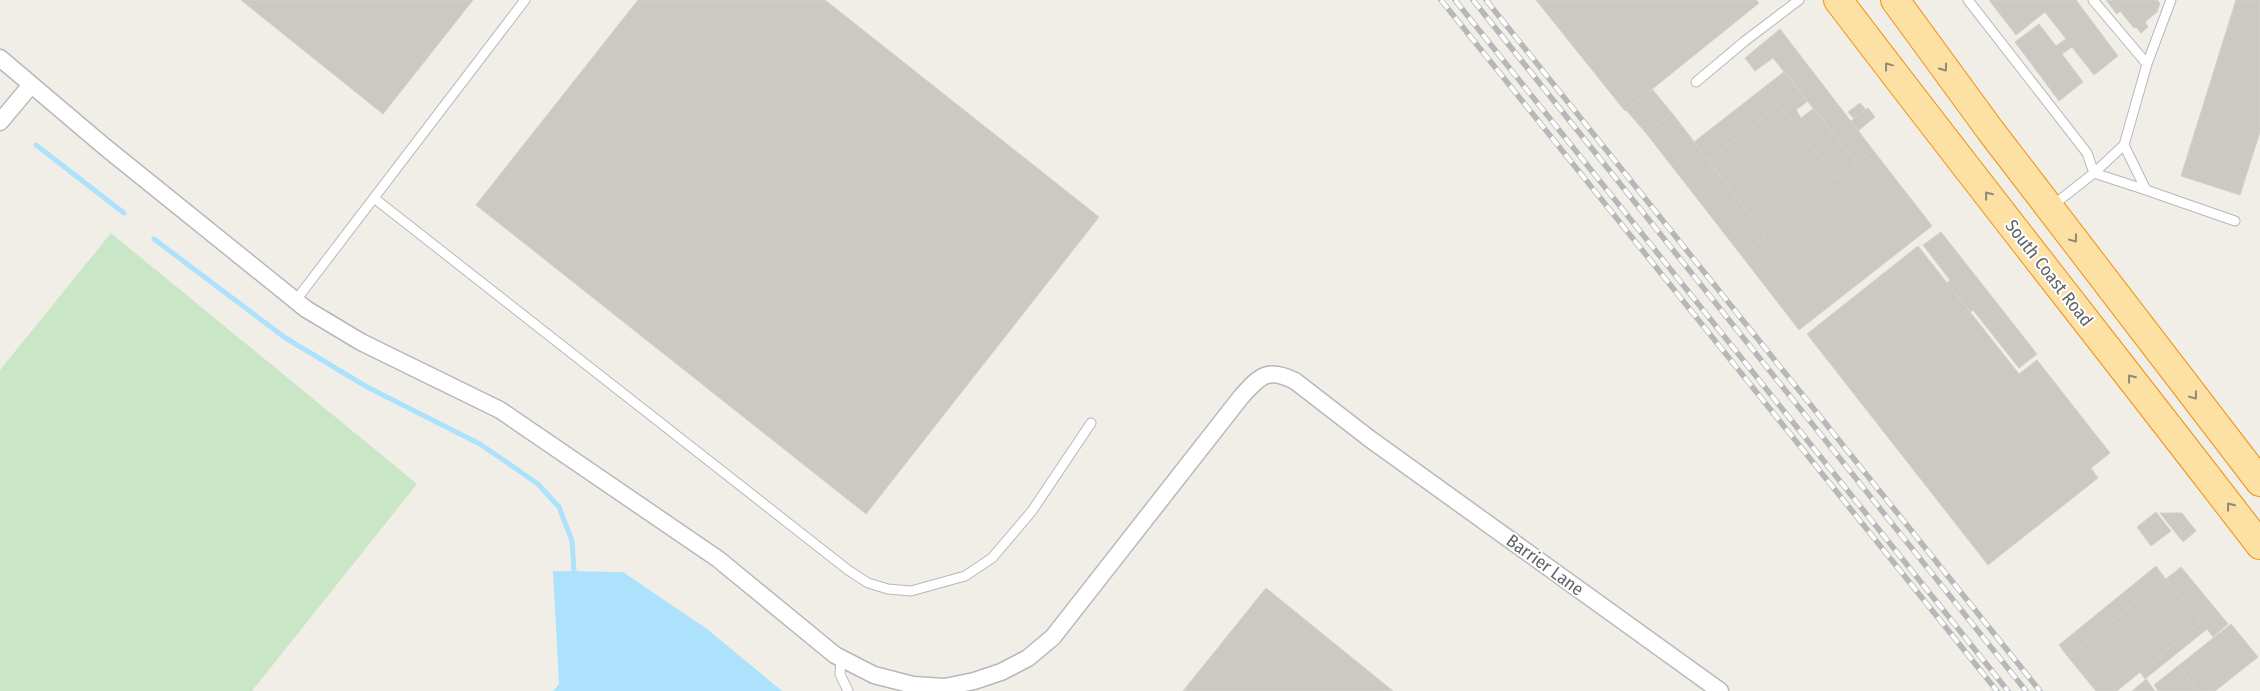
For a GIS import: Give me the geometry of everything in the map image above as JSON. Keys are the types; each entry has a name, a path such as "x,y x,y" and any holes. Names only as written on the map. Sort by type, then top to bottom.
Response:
{"highway":[{"name":"South Coast Road","path":"1838,0 1956,155 2098,334 2260,545"},
{"path":"1895,0 1990,130 2260,482"},
{"path":"1956,155 1990,130"}],"street":[{"name":"Barrier Lane","path":"0,58 296,300 361,342 500,410 718,558 841,658 874,675 913,685 945,687 992,675 1028,658 1053,638 1257,379 1269,374 1281,374 1295,381 1370,439 1720,691"},
{"path":"0,122 31,84"}],"lane":[{"path":"296,300 525,0"},
{"path":"1696,82 1745,41 1799,0"},
{"path":"1968,0 2087,153 2094,173"},
{"path":"2093,0 2147,64"},
{"path":"2050,208 2094,173 2124,145 2147,64 2171,0"},
{"path":"2124,145 2146,190"},
{"path":"2094,173 2235,221"},
{"path":"374,198 848,570 868,583 888,590 911,591 965,576 992,558 1032,511 1091,423"},
{"path":"841,658 840,674 848,691"}],"green space":[{"path":"111,233 417,484 252,691 0,691 0,370"}],"water":[{"path":"553,571 623,572 707,629 782,691 553,691 559,684"}],"building":[{"path":"241,0 473,0 383,114"},
{"path":"638,0 825,0 1099,217 866,514 476,205"},
{"path":"1536,0 1756,0 1759,3 1625,111"},
{"path":"1989,0 2076,0 2118,56 2094,75 2072,47 2062,54 2083,82 2059,101 2015,42 2039,24 2056,46 2066,39 2045,12 2016,35"},
{"path":"2106,0 2157,0 2160,3 2157,12 2145,22 2148,27 2141,33 2136,27 2134,28 2120,11 2117,14"},
{"path":"2236,0 2260,0 2260,132 2240,195 2181,176"},
{"path":"1780,29 1873,150 1857,163 1773,58 1755,71 1745,58"},
{"path":"1785,71 1808,101 1796,110 1801,118 1814,108 1857,163 1837,179 1779,105 1708,161 1694,142"},
{"path":"1652,89 1672,113 1646,133 1626,110"},
{"path":"1860,103 1866,110 1854,119 1848,112"},
{"path":"1779,105 1837,179 1873,150 1932,226 1799,330 1741,255 1766,235 1708,161"},
{"path":"1868,108 1875,117 1858,131 1851,121"},
{"path":"1672,113 1766,235 1741,255 1646,133"},
{"path":"1941,232 2037,354 2019,368 1973,310 1971,312 1947,283 1950,280 1923,245"},
{"path":"1918,246 2019,374 2037,360 2110,453 2091,468 2098,478 1988,565 1807,334"},
{"path":"2156,512 2171,531 2151,546 2137,527"},
{"path":"2160,513 2182,513 2196,531 2183,542"},
{"path":"2156,566 2165,578 2068,657 2059,645"},
{"path":"2181,567 2228,624 2213,637 2207,629 2145,679 2140,672 2201,622 2166,579"},
{"path":"2165,578 2201,622 2117,691 2096,691 2068,657"},
{"path":"1266,588 1393,691 1183,691"},
{"path":"2231,624 2258,657 2215,691 2198,691 2178,666"},
{"path":"2178,666 2198,691 2158,691 2154,685"},
{"path":"2146,679 2155,691 2132,691"}],"waterway":[{"path":"36,145 124,213"},
{"path":"154,239 284,337 367,387 480,444 538,484 559,507 572,541 574,571"}],"railway":[{"path":"1441,0 1997,691"},
{"path":"1455,0 2008,691"},
{"path":"1473,0 2026,691"},
{"path":"1486,0 2040,691"}]}
